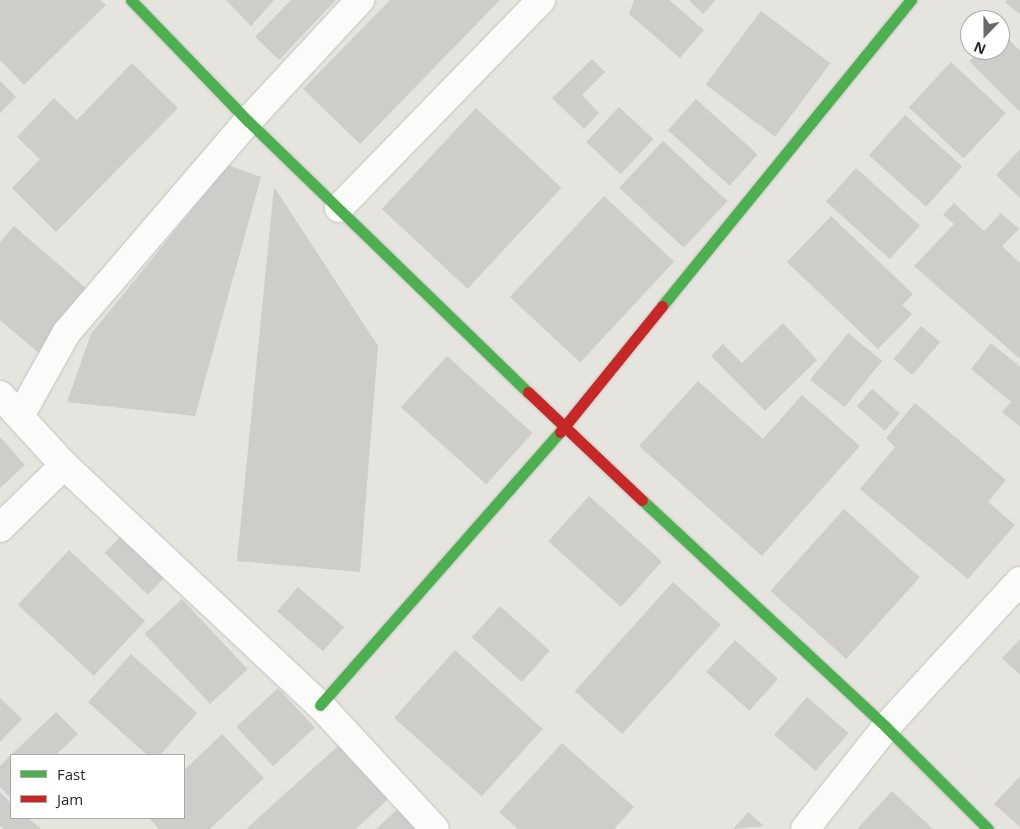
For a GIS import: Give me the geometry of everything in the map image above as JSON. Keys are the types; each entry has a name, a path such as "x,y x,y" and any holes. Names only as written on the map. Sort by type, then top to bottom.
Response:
{"street":[{"path":"130,0 248,121 564,427 886,726 988,829"},
{"path":"20,416 67,332 248,121 360,0"},
{"path":"339,208 541,0"},
{"path":"320,705 564,427 911,0"},
{"path":"0,395 64,465 320,705 435,829"},
{"path":"0,528 64,465"},
{"path":"805,829 886,726 1020,581"}],"building":[{"path":"0,0 100,0 106,5 24,85 0,60"},
{"path":"226,0 274,0 251,26"},
{"path":"291,0 336,0 279,60 255,37"},
{"path":"390,0 500,0 360,144 303,89"},
{"path":"634,0 669,0 704,30 680,58 629,14"},
{"path":"689,0 716,0 703,14"},
{"path":"1007,0 1020,0 1020,14 1005,2"},
{"path":"761,11 830,63 775,137 706,84"},
{"path":"1010,40 1020,51 1020,112 969,61 1010,60"},
{"path":"592,59 605,72 582,95 599,113 584,129 552,98"},
{"path":"951,62 1006,113 964,158 909,107"},
{"path":"132,63 178,108 56,232 12,188 40,159 17,137 54,98 77,120"},
{"path":"0,81 16,97 0,113"},
{"path":"696,99 758,155 730,186 668,130"},
{"path":"619,107 653,139 621,174 586,142"},
{"path":"476,108 562,188 467,289 382,209"},
{"path":"905,115 962,167 926,207 869,155"},
{"path":"663,141 727,201 684,248 619,188"},
{"path":"1020,149 1020,198 996,175"},
{"path":"228,165 261,177 195,416 67,402 91,334"},
{"path":"856,168 920,226 890,259 826,201"},
{"path":"274,187 378,346 360,572 237,561"},
{"path":"604,196 674,261 580,362 510,297"},
{"path":"954,203 984,231 1001,213 1019,229 1002,246 1020,263 1020,359 914,266 954,224 943,215"},
{"path":"831,216 913,294 902,305 912,314 878,349 787,262"},
{"path":"14,226 94,295 41,355 0,320 0,242"},
{"path":"783,323 817,360 765,411 711,356 723,344 742,363"},
{"path":"921,326 940,342 913,375 893,359"},
{"path":"848,333 882,361 844,407 810,380"},
{"path":"991,343 1020,367 1020,427 1002,412 1011,402 971,369"},
{"path":"447,356 532,433 486,484 401,407"},
{"path":"698,381 763,439 802,395 860,446 762,556 639,446"},
{"path":"872,389 900,413 885,431 857,406"},
{"path":"915,403 1006,480 988,502 1015,525 968,579 860,489 895,447 886,438"},
{"path":"0,437 25,465 0,488"},
{"path":"589,496 662,562 621,607 548,541"},
{"path":"844,509 920,577 846,659 770,591"},
{"path":"122,535 165,577 148,595 105,553"},
{"path":"69,550 145,621 94,676 18,605"},
{"path":"673,582 721,625 622,734 575,691"},
{"path":"298,587 344,627 323,651 277,611"},
{"path":"182,599 247,669 210,704 145,634"},
{"path":"500,606 550,651 522,682 472,637"},
{"path":"1020,639 1020,675 1002,658"},
{"path":"735,640 778,679 749,711 706,672"},
{"path":"455,650 543,729 482,797 394,718"},
{"path":"131,654 197,713 161,754 146,754 88,702"},
{"path":"278,688 315,727 273,766 236,727"},
{"path":"807,697 849,733 816,771 774,735"},
{"path":"0,698 22,719 0,742"},
{"path":"56,712 78,734 57,754 12,754"},
{"path":"222,734 264,778 210,829 159,829 150,819 185,819 185,769"},
{"path":"562,743 634,807 614,829 518,829 499,812"},
{"path":"339,745 388,799 356,829 246,829"},
{"path":"10,756 10,797 0,787 0,766"},
{"path":"1020,776 1020,827 994,804"},
{"path":"892,791 933,829 857,829"},
{"path":"0,792 10,802 10,819 29,819 41,829 4,829 0,826"},
{"path":"401,806 423,829 376,829"},
{"path":"748,812 764,826 733,829"}],"traffic: fast":[{"path":"131,0 248,121 528,392"},
{"path":"662,306 911,0"},
{"path":"320,705 560,432"},
{"path":"642,500 886,727 988,829"}],"traffic: jam":[{"path":"560,432 662,306"},
{"path":"528,392 642,500"}]}
